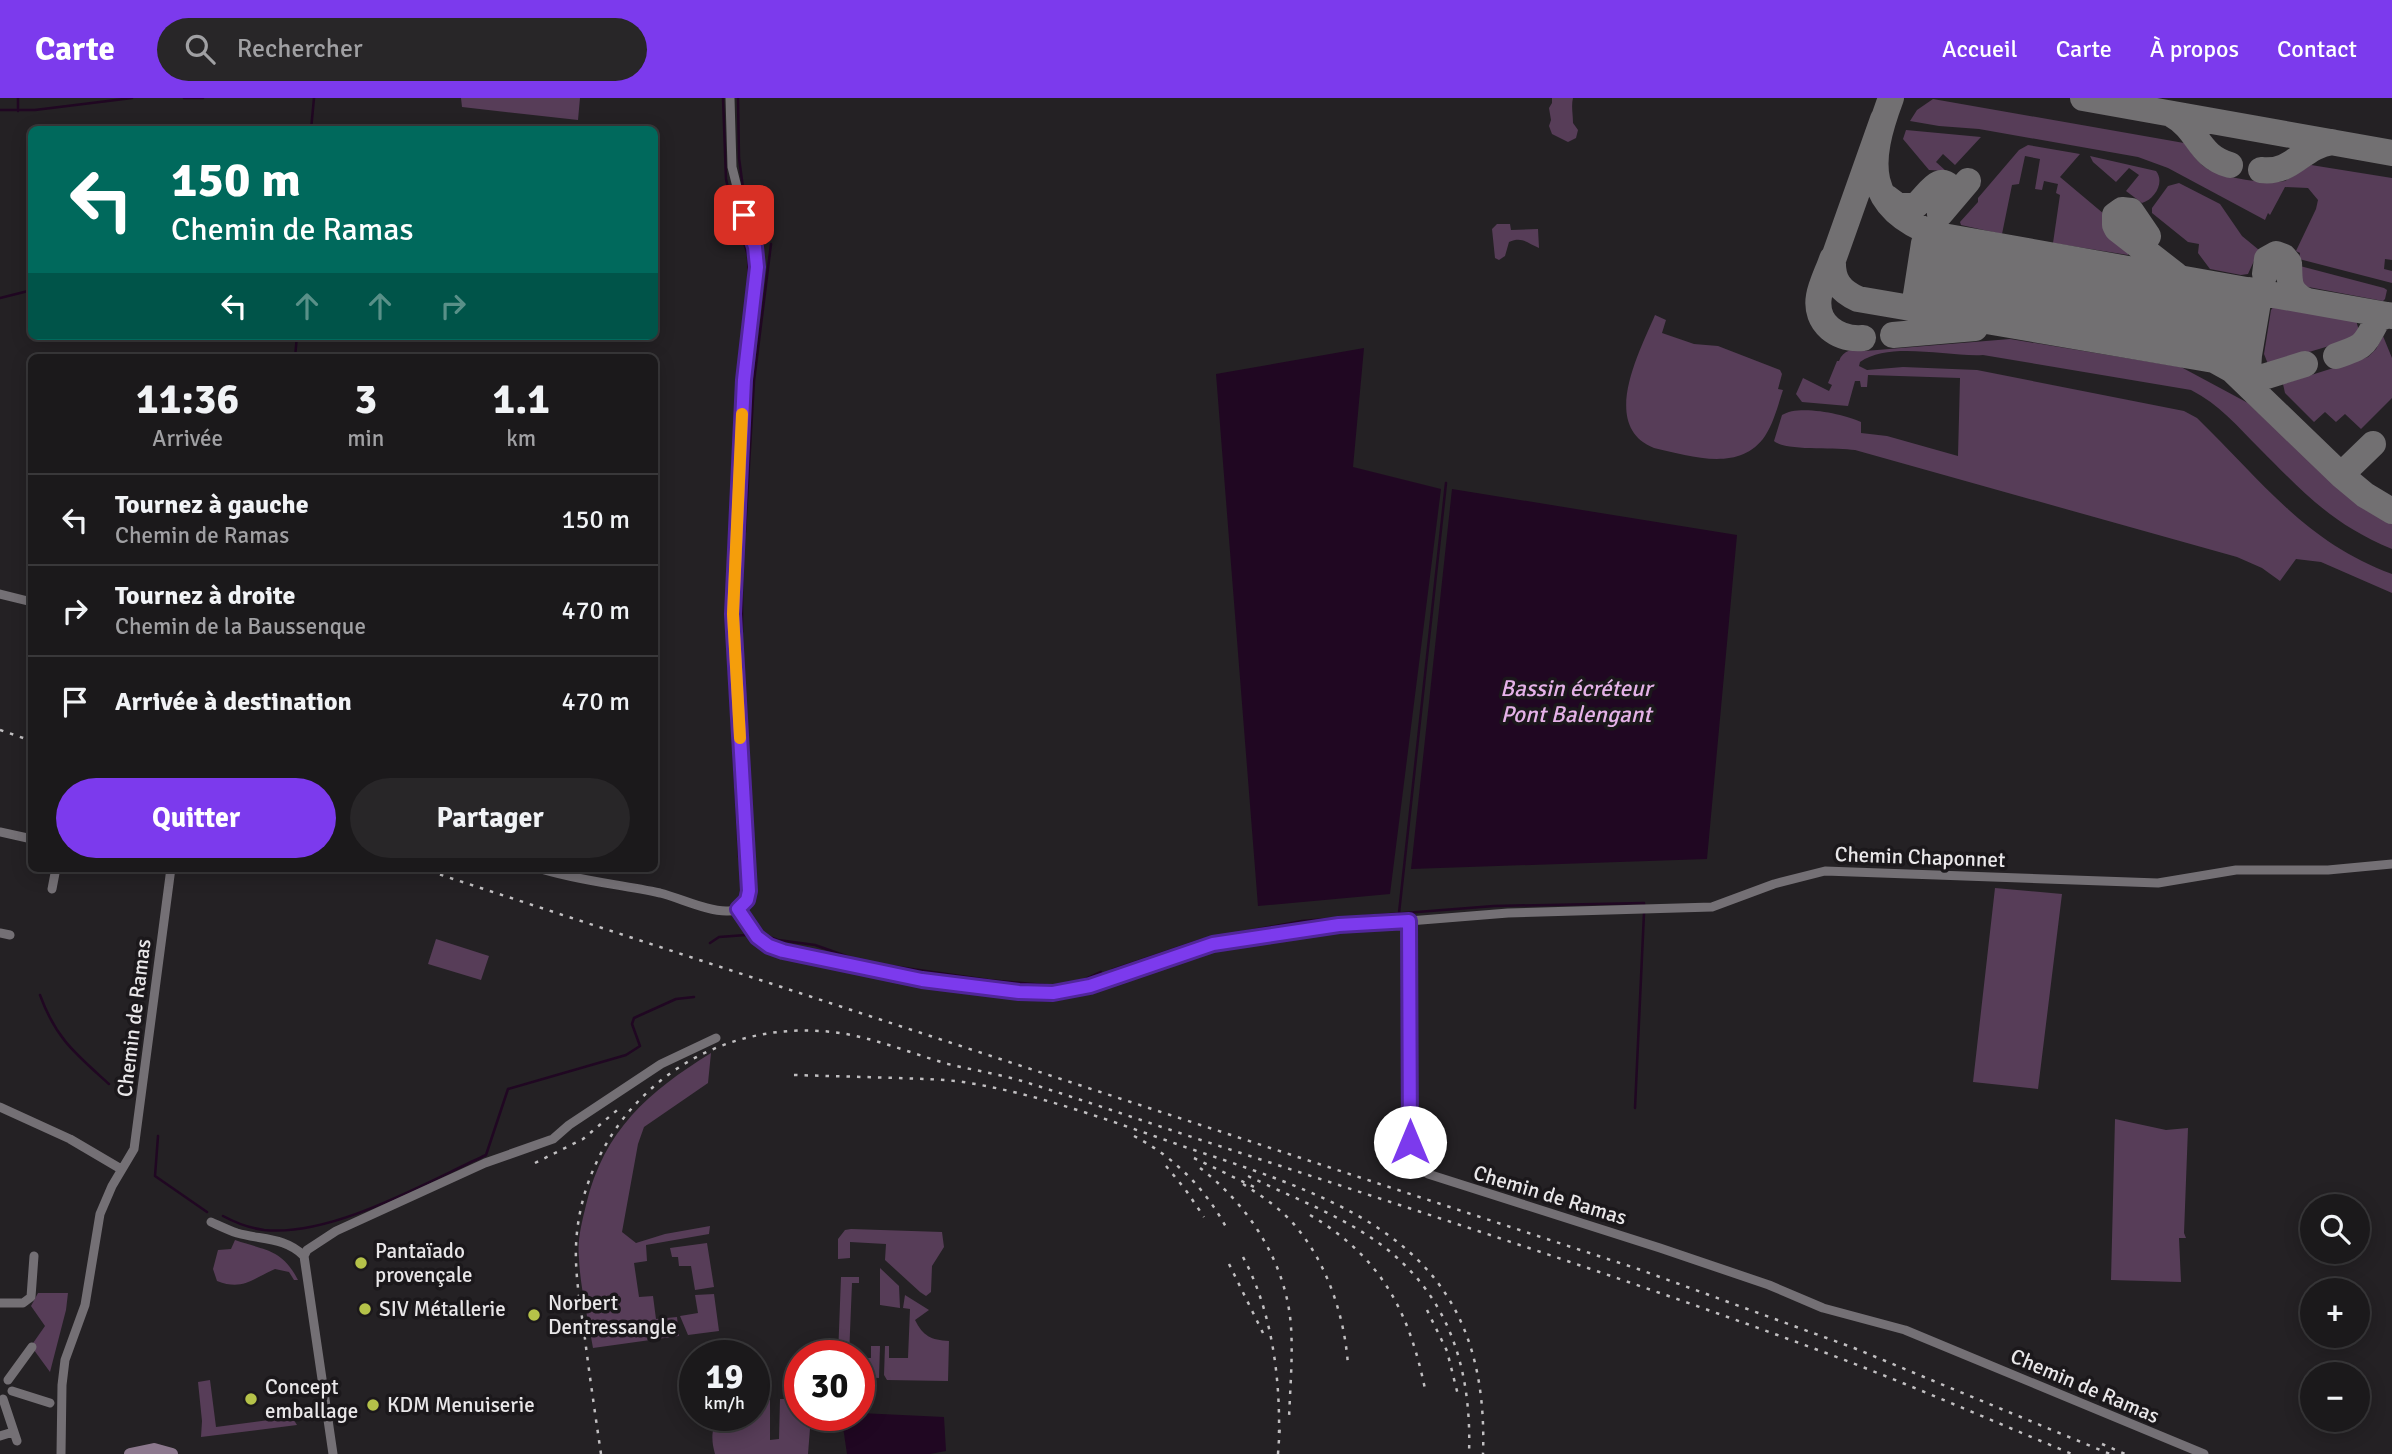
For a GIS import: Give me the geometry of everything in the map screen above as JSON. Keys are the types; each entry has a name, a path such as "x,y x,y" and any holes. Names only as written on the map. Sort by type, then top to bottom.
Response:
{"street":[{"path":"550,872 658,893 727,911 738,909 747,900 749,891 733,614 743,393 757,267 755,247 744,215 733,167 730,98"},
{"path":"0,594 28,601"},
{"path":"0,831 28,838"},
{"name":"Chemin Chaponnet","path":"1409,921 1508,913 1712,906 1774,884 1825,871 2158,883 2236,870 2328,870 2392,863"},
{"path":"52,888 55,872"},
{"name":"Chemin de Ramas","path":"61,1454 65,1360 85,1305 100,1214 121,1169 134,1149 170,872"},
{"path":"738,909 757,937 769,946 783,951 922,980 1019,992 1053,993 1090,986 1213,944 1339,925 1409,921"},
{"name":"Chemin de Ramas","path":"1409,921 1410,1142 1415,1160 1422,1170 1442,1180 1769,1285 1824,1308 1905,1330 2204,1454"},
{"path":"333,1454 304,1256 307,1250 336,1231 485,1164 552,1139 661,1064 716,1038"},
{"path":"0,1107 70,1139 121,1169"},
{"path":"211,1222 237,1233 294,1246 304,1256"},
{"path":"0,1303 23,1303 32,1297 34,1256"},
{"path":"0,1436 15,1436 1,1399 9,1396 12,1391 12,1385 4,1378 32,1347"},
{"path":"12,1391 50,1403"},
{"path":"130,1454 154,1449 172,1454"}],"shaded area":[{"path":"461,98 580,98 578,120 462,107"},
{"path":"1552,98 1573,98 1573,123 1578,130 1576,138 1568,142 1552,134 1549,126"},
{"path":"1933,99 2184,143 2199,163 2208,169 2249,180 2285,181 2311,165 2392,178 2392,260 2385,259 2384,269 2392,271 2392,283 2299,259 2300,253 2296,251 2318,200 2308,188 2285,187 2265,220 2168,168 2138,157 1979,129 1910,121 1917,110"},
{"path":"1906,130 1981,137 1955,165 1943,154 1936,162 1946,171 1929,170 1903,139"},
{"path":"2028,145 2080,154 2060,177 2104,214 2102,223 2129,247 2128,255 2053,243 2060,195 2056,193 2058,184 2044,181 2042,190 2035,189 2040,159 2025,156 2019,184 2012,185 2002,234 1961,225 1960,222 1978,202 1978,198 2019,150"},
{"path":"2090,156 2156,171 2159,175 2157,190 2151,198 2142,203 2126,191 2139,175 2129,168 2116,182 2093,162"},
{"path":"2179,183 2220,204 2242,236 2259,250 2248,274 2210,269 2198,253 2199,244 2188,242 2152,213 2152,208 2168,186"},
{"path":"1497,224 1510,224 1511,230 1538,229 1539,248 1522,240 1514,240 1509,242 1505,256 1499,260 1495,258 1492,229"},
{"path":"2300,266 2384,288 2387,290 2385,299 2383,301 2300,285"},
{"path":"2274,306 2356,320 2359,331 2353,339 2268,364 2264,354 2271,310"},
{"path":"1655,315 1666,320 1662,333 1694,344 1718,346 1780,370 1782,374 1778,389 1783,390 1768,431 1755,447 1742,455 1714,459 1654,448 1638,437 1629,423 1626,406 1628,387"},
{"path":"2383,336 2392,358 2392,398 2361,429 2345,414 2336,422 2325,412 2314,422 2285,393 2283,384 2368,357"},
{"path":"2010,339 2181,367 2248,403 2341,491 2366,510 2392,524 2392,549 2352,529 2320,506 2228,416 2191,390 1983,355 1887,352 1860,362 1859,366 1867,370 1903,367 1977,370 2184,411 2197,418 2309,527 2361,561 2392,574 2392,593 2321,562 2296,559 2280,581 2262,568 2237,557 1855,450 1789,446 1774,441 1782,415 1810,410 1833,413 1861,422 1861,433 1887,436 1958,456 1960,378 1868,375 1867,387 1861,387 1860,381 1855,381 1848,406 1802,402 1796,394 1803,378 1829,391 1832,385 1828,383 1837,361 1852,350"},
{"path":"1995,888 2062,894 2038,1089 1973,1082"},
{"path":"436,939 489,956 481,980 428,964"},
{"path":"711,1053 708,1083 644,1127 638,1144 622,1232 636,1243 665,1234 710,1226 709,1234 646,1245 647,1261 634,1263 639,1297 653,1296 656,1319 677,1317 679,1336 593,1348 580,1269 579,1238 594,1179 604,1155 632,1115 667,1083"},
{"path":"2115,1119 2166,1130 2188,1128 2186,1238 2179,1238 2181,1282 2111,1280"},
{"path":"845,1230 942,1232 944,1247 932,1266 931,1292 926,1296 920,1292 885,1260 886,1244 850,1242 850,1258 838,1259 838,1239"},
{"path":"235,1240 272,1252 286,1262 298,1280 294,1280 289,1272 275,1269 241,1284 217,1281 213,1269 218,1250 231,1249"},
{"path":"707,1243 714,1287 695,1290 691,1266 679,1266 678,1257 672,1257 670,1248"},
{"path":"880,1268 899,1286 900,1308 880,1305"},
{"path":"841,1277 859,1277 859,1283 852,1283 850,1340 839,1340"},
{"path":"38,1293 68,1293 50,1372 31,1346 45,1326 31,1306"},
{"path":"714,1294 719,1331 688,1335 680,1316 698,1313 695,1295"},
{"path":"905,1295 929,1310 915,1320 921,1330 937,1340 949,1341 948,1381 887,1380 884,1375 885,1346 889,1346 889,1358 908,1358 910,1309 903,1308"},
{"path":"875,1346 880,1346 879,1378 875,1378"},
{"path":"210,1380 216,1427 292,1417 297,1425 201,1437 198,1382"},
{"path":"780,1399 784,1399 784,1431 810,1431 808,1454 715,1454 713,1431 770,1431 770,1440 779,1439"}],"water":[{"path":"1364,348 1353,467 1441,489 1390,894 1258,906 1216,374"},
{"name":"Bassin écréteur Pont Balengant","path":"1452,489 1737,535 1707,859 1411,869"},
{"path":"875,1414 944,1417 946,1451 930,1454 847,1454 844,1431 875,1431"}],"waterway":[{"path":"18,98 18,111"},
{"path":"0,110 35,110 132,98"},
{"path":"184,98 203,98"},
{"path":"311,126 314,98"},
{"path":"723,98 726,179 733,211 748,255 749,288 738,377 727,631 739,857"},
{"path":"738,98 739,158 743,188"},
{"path":"745,532 754,381 771,244"},
{"path":"0,298 28,291"},
{"path":"295,354 297,340"},
{"path":"1399,913 1446,483"},
{"path":"742,563 742,632"},
{"path":"1112,970 1201,940 1302,921 1494,906 1644,903 1644,906"},
{"path":"1635,1108 1644,913"},
{"path":"761,934 778,940 815,945 863,962 988,980 1056,986 1077,983 1101,972"},
{"path":"710,943 719,937 746,935"},
{"path":"40,995 60,1035 109,1084"},
{"path":"223,1216 258,1229 291,1230 348,1217 407,1193 486,1155 508,1089 626,1055 640,1046 632,1024 634,1018 676,999 694,997"},
{"path":"158,1136 155,1176 207,1212"}],"taxiway":[{"path":"1891,98 1878,143 1875,162 1877,180 1884,197 1895,211 1913,224 1937,235 2392,316"},
{"path":"2083,98 2392,153"},
{"path":"2171,114 2188,127 2204,149 2219,161 2230,165"},
{"path":"1883,119 1833,260 1838,284 1846,292 1858,299 2214,360 2232,370 2341,475 2365,495 2392,511"},
{"path":"2261,170 2281,168 2313,149 2332,142"},
{"path":"1886,197 1898,206 1915,206 1933,187 1943,183 1953,191 1953,196 1940,214 1968,181"},
{"path":"2148,236 2131,211 2122,210 2115,215 2117,229 2176,275"},
{"path":"1933,308 1924,309 1916,305 1915,301 1924,243 1933,235 1941,237 1945,242"},
{"path":"1955,311 1946,313 1938,309 1937,304 1947,247 1955,239 1963,240 1967,245"},
{"path":"1974,316 1963,314 1959,304 1969,250 1977,243 1986,245"},
{"path":"2000,319 1991,321 1983,316 1982,312 1991,255 2000,247 2008,248 2012,254"},
{"path":"2022,323 2013,325 2005,320 2004,316 2014,259 2022,251 2030,252 2035,258"},
{"path":"2265,274 2267,259 2276,254 2284,257 2289,263 2292,289 2305,300"},
{"path":"2042,328 2036,329 2028,324 2027,316 2036,263 2045,255 2053,256"},
{"path":"1832,259 1819,296 1820,315 1837,333 1863,338"},
{"path":"2067,331 2058,333 2050,328 2049,324 2058,267 2067,259 2075,260 2079,265"},
{"path":"2089,335 2080,337 2072,332 2071,328 2080,271 2089,263 2097,264 2102,269"},
{"path":"2109,340 2095,336 2093,328 2103,275 2111,267 2119,268"},
{"path":"2134,342 2125,344 2117,340 2116,336 2125,278 2130,272 2138,271 2146,277"},
{"path":"2153,348 2139,344 2138,336 2147,282 2156,275 2164,276"},
{"path":"2178,350 2169,352 2161,348 2160,344 2170,286 2178,279 2186,280 2191,285"},
{"path":"2198,355 2192,356 2184,351 2183,344 2192,290 2200,283 2208,284"},
{"path":"2223,358 2214,360 2206,355 2205,351 2214,294 2222,286 2231,288 2235,293"},
{"path":"2249,355 2258,302 2257,295 2249,290 2241,292 2236,298 2227,351 2228,360 2236,364 2244,363 2249,355 2248,371 2260,378 2305,364"},
{"path":"2336,356 2363,344 2378,319 2388,315"},
{"path":"1893,335 1975,328"},
{"path":"2341,475 2373,444"}],"railway":[{"path":"0,730 28,740"},
{"path":"432,872 1638,1269 1854,1348 2110,1454"},
{"path":"601,1454 579,1299 576,1257 579,1217 596,1163 626,1115 645,1094 691,1060 737,1040 803,1030 853,1035 948,1064 1022,1081 1516,1244 1826,1353 2072,1454"},
{"path":"794,1075 947,1080 1021,1094 1251,1169 1307,1191 1358,1216 1401,1245 1437,1282 1464,1328 1479,1384 1483,1454"},
{"path":"535,1163 583,1139 622,1106"},
{"path":"1134,1136 1149,1144 1188,1175 1219,1214 1227,1229"},
{"path":"1194,1158 1254,1187"},
{"path":"1166,1166 1204,1217"},
{"path":"1200,1168 1218,1183 1249,1218 1262,1238 1282,1281 1291,1327 1289,1419"},
{"path":"1248,1176 1328,1213 1373,1239 1399,1259 1420,1282 1437,1306 1460,1361 1466,1391 1469,1454"},
{"path":"1243,1184 1286,1216 1303,1236 1324,1270 1338,1308 1348,1366"},
{"path":"1310,1215 1356,1249 1388,1288 1410,1335 1425,1389"},
{"path":"1243,1257 1261,1298 1272,1342 1278,1388 1279,1433"},
{"path":"1229,1264 1263,1333"},
{"path":"1427,1310 1447,1351 1458,1395"},
{"path":"1278,1454 1280,1425"},
{"path":"2102,1444 2125,1454"}],"slow traffic":[{"path":"740,738 733,614 742,414"}],"place":[{"name":"Pantaïado provençale","path":"361,1263"},
{"name":"SIV Métallerie","path":"365,1309"},
{"name":"Norbert Dentressangle","path":"534,1315"},
{"name":"Concept emballage","path":"251,1399"},
{"name":"KDM Menuiserie","path":"373,1405"}],"route":[{"path":"744,215 755,247 757,267 744,380 733,614 749,891 744,905 738,909 757,937 769,946 783,951 883,974 1019,992 1053,993 1090,986 1213,944 1339,925 1409,921 1410,1142"}]}
